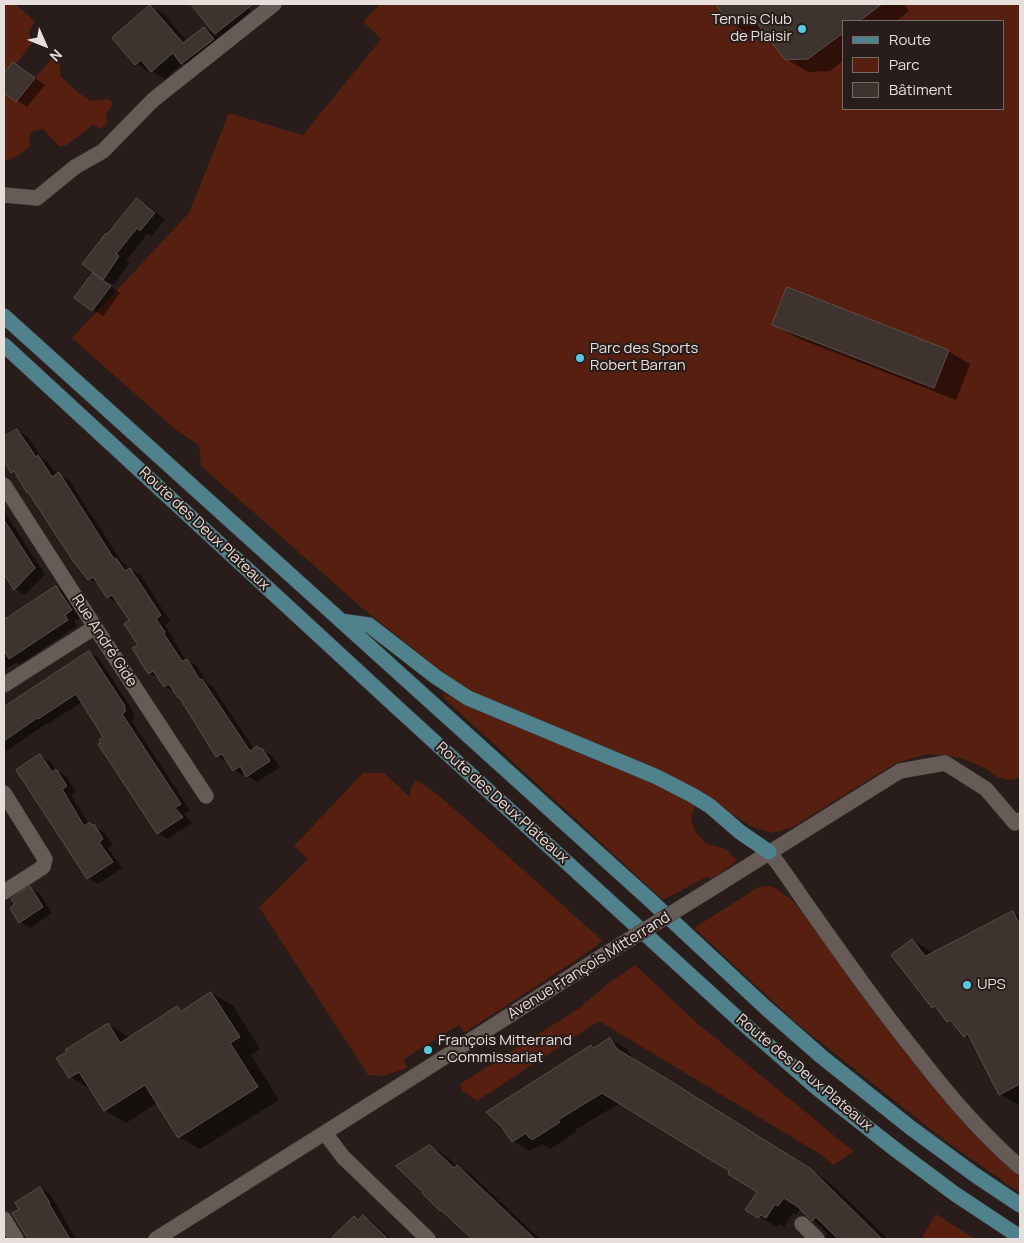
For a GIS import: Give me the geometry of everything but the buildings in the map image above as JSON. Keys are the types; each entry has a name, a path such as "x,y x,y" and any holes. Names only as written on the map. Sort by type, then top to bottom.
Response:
{"main road":[{"name":"Route des Deux Plateaux","path":"4,316 815,1051 911,1128 1020,1205"},
{"name":"Route des Deux Plateaux","path":"4,345 746,1026 817,1088 896,1150 955,1194 1020,1237"},
{"path":"341,621 369,625 436,677 468,698 657,777 692,795 710,806 740,832 769,852"}],"street":[{"path":"4,195 37,198 75,168 103,151 153,100 274,4"},
{"name":"Rue André Gide","path":"4,485 206,796"},
{"path":"4,685 95,627"},
{"name":"Avenue François Mitterrand","path":"156,1239 326,1133 596,960 900,771 945,763 986,789 1019,826"},
{"path":"4,793 45,859 43,867 4,892"},
{"path":"769,852 887,1017 939,1083 1001,1151 1020,1167"},
{"path":"326,1133 343,1157 428,1239"},
{"path":"4,1219 16,1239"},
{"path":"802,1224 817,1239"}],"green space":[{"path":"4,4 15,4 35,21 29,32 32,43 16,64 13,62 4,74"},
{"name":"Parc des Sports Robert Barran","path":"380,4 1020,4 1020,778 1008,780 997,777 985,768 961,758 928,754 896,763 791,828 772,833 752,827 717,805 471,692 361,607 201,466 199,445 176,430 72,338 189,213 229,113 303,135 381,39 363,22"},
{"path":"52,58 60,66 60,76 79,93 91,101 109,99 111,101 113,104 106,114 107,124 101,129 93,125 67,145 59,146 43,129 33,131 29,136 30,146 19,155 4,162 4,93 16,102"},
{"path":"445,693 464,704 639,775 695,805 691,819 695,832 707,844 726,849 737,861 712,879 708,876 663,900 446,700 443,697"},
{"path":"363,773 384,773 410,797 411,788 416,780 433,791 603,941 464,1033 459,1025 404,1059 407,1068 383,1076 368,1075 259,907 308,859 294,846"},
{"path":"772,886 792,900 981,1140 1020,1177 1020,1193 943,1139 795,1022 694,928 759,887"},
{"path":"635,965 697,1023 853,1151 852,1153 833,1165 820,1154 599,1021 477,1101 461,1090 460,1084 578,1009 606,985"},
{"path":"936,1214 975,1239 923,1239 922,1237"}],"place":[{"name":"Tennis Club de Plaisir","path":"802,29"},
{"name":"Parc des Sports Robert Barran","path":"580,358"},
{"name":"UPS","path":"967,985"},
{"name":"François Mitterrand - Commissariat","path":"428,1050"}]}
